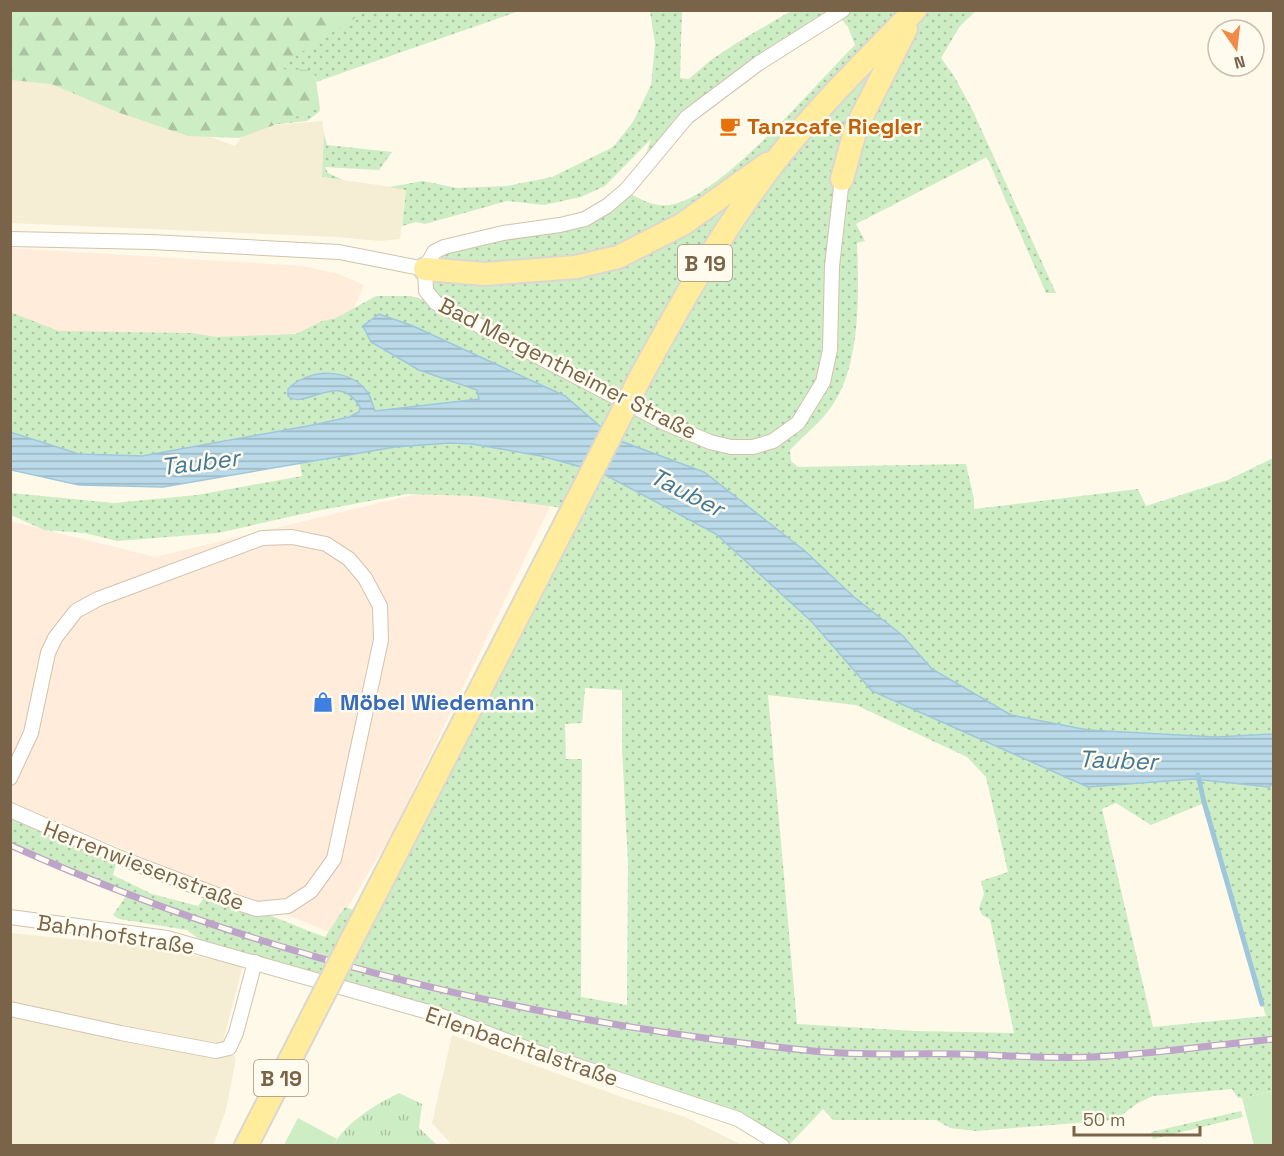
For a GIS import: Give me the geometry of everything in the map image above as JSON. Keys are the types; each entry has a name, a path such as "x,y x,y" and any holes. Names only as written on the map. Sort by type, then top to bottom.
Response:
{"main road":[{"name":"B 19","path":"246,1146 671,320 705,263 780,154 857,68 915,10"},
{"path":"842,179 856,128 915,10"},
{"path":"425,269 485,274 576,267 618,257 683,224 780,154"}],"street":[{"name":"Bad Mergentheimer Straße","path":"842,179 832,266 830,350 823,382 798,423 773,441 753,447 731,447 710,442 665,423 436,303 426,291 425,269 434,252 444,247 503,233 585,219 607,206 627,189 687,117 759,63 843,10"},
{"name":"Bad Mergentheimer Straße","path":"10,239 152,242 339,252 425,269"},
{"name":"Herrenwiesenstraße","path":"10,778 31,732 48,653 76,611 98,599 262,538 292,537 326,544 349,559 364,578 380,606 381,640 334,860 311,891 288,906 257,909 238,903 118,857 10,810"},
{"name":"Bahnhofstraße","path":"10,917 167,938 255,962"},
{"path":"10,1009 216,1051 229,1048 236,1033 255,962"},
{"name":"Erlenbachtalstraße","path":"255,962 451,1019 539,1053 738,1119 782,1146"}],"shaded area":[{"path":"10,77 51,84 150,115 235,146 249,127 322,121 324,133 322,177 406,189 400,239 380,241 337,237 11,223"},
{"path":"11,248 303,266 339,274 364,285 354,308 331,326 266,342 11,334"},
{"path":"442,488 554,498 392,834 332,933 35,814 11,802 10,521 155,557"},
{"path":"10,933 153,947 243,965 223,1041 236,1058 226,1110 213,1145 11,1145"},
{"path":"452,1035 627,1099 683,1116 742,1145 452,1145 432,1123"}],"green space":[{"path":"10,11 366,11 275,69 309,70 315,75 320,108 239,138 188,136 120,113 51,84 11,80"},
{"path":"217,11 519,11 316,82 315,75 313,78 320,111 307,121 238,128"},
{"path":"650,11 682,11 680,78 689,79 711,60 738,42 791,11 976,11 960,26 941,58 971,107 1056,293 1046,293 987,157 856,224 865,241 857,243 858,305 848,370 832,406 790,450 791,461 798,467 966,464 974,509 1138,489 1146,506 1228,480 1273,458 1273,734 1216,737 1088,730 1011,715 932,669 902,635 854,597 805,551 704,472 459,410 452,402 375,411 313,425 142,456 79,454 11,432 10,312 59,331 192,333 216,337 296,334 322,321 336,318 376,296 411,296 435,303 426,291 434,252 560,225 631,194 660,205 670,205 691,197 715,182 767,137 855,45 848,27 838,15 687,117 638,177 651,139 605,186 581,197 544,205 507,201 425,224 416,222 402,226 406,190 389,187 423,181 457,188 507,186 552,177 613,147 633,122 651,85 655,44"},
{"path":"324,133 327,145 392,152 379,170 325,167 328,173 343,180 322,177"},
{"path":"450,443 472,444 541,456 600,472 716,534 812,622 872,691 1088,787 1194,779 1269,787 1273,783 1273,1091 1242,1098 1238,1098 1232,1089 1153,1096 1138,1103 1115,1120 976,1131 950,1128 936,1120 833,1120 823,1109 789,1145 782,1145 738,1119 212,949 187,930 119,919 113,915 128,893 11,845 11,810 118,857 113,875 152,894 198,906 208,892 325,937 345,907 365,914 560,534 585,516 556,507 475,496 407,494 218,533 117,541 85,533 44,530 11,515 11,493 114,503 197,495 302,476 300,464 395,447","holes":["585,688 622,690 622,747 628,864 627,1005 581,997 582,759 566,759 565,724 582,723","768,695 856,705 967,757 986,777 1008,872 981,881 984,894 979,908 982,915 990,919 1014,1033 914,1031 797,1024","1116,803 1151,825 1204,803 1266,1016 1153,1027 1102,809"]},
{"path":"1273,1091 1273,1145 1254,1145 1242,1098"},
{"path":"399,1093 422,1104 419,1128 437,1145 333,1146 354,1121 371,1108"},
{"path":"1241,1111 1243,1117 1153,1139 1151,1132"},
{"path":"298,1118 337,1139 333,1145 284,1145"}],"water":[{"name":"Tauber","path":"379,314 413,326 565,396 615,439 704,472 805,551 854,597 902,635 932,669 1011,715 1088,730 1216,737 1273,734 1273,783 1269,787 1194,779 1088,787 872,691 812,622 716,534 600,472 541,456 472,444 450,443 395,447 163,487 79,485 11,470 10,432 79,454 142,456 313,425 349,417 359,412 360,407 351,396 342,391 322,393 304,399 288,396 288,389 297,382 318,374 329,373 351,378 368,393 375,411 479,399 477,390 419,370 371,342 363,326"}],"waterway":[{"path":"1198,775 1262,1004"}],"railway":[{"path":"10,845 106,885 204,921 303,953 505,1004 710,1039 831,1053 1041,1057 1092,1057 1160,1052 1274,1039"}],"place":[{"name":"Tanzcafe Riegler","path":"730,126"},
{"name":"Möbel Wiedemann","path":"323,702"}]}
